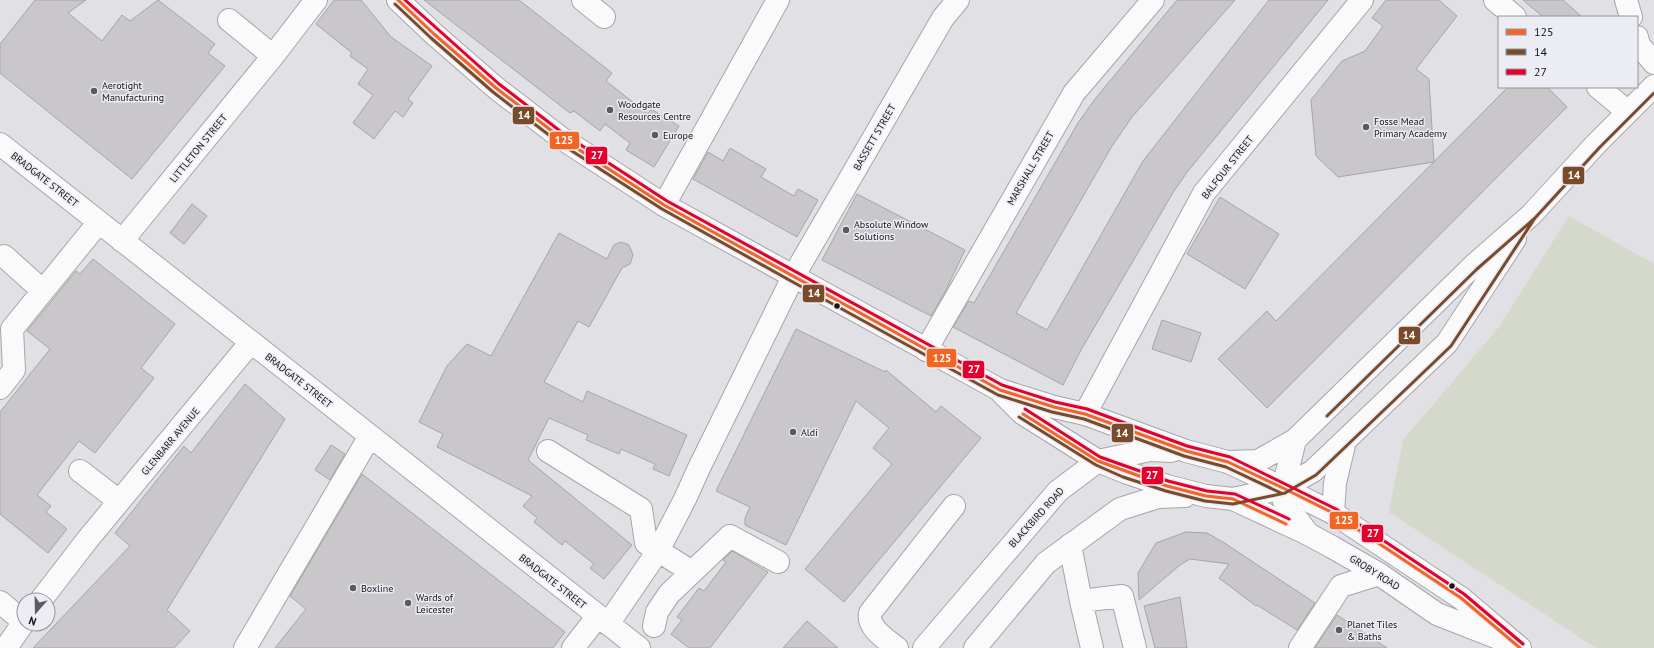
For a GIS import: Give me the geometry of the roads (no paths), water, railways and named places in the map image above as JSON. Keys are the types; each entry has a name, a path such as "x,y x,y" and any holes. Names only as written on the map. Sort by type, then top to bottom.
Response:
{"street":[{"name":"LITTLETON STREET","path":"122,241 273,56 316,0"},
{"path":"398,0 434,34 496,88 561,138 664,205 793,277 1000,390 1054,408 1085,414 1186,451 1228,462 1258,461 1295,440 1474,266 1531,215 1596,144 1654,86"},
{"path":"583,0 604,17"},
{"path":"664,205 778,0"},
{"name":"BASSETT STREET","path":"603,620 658,551 685,499 793,277 943,18 958,0"},
{"name":"MARSHALL STREET","path":"926,350 1074,93 1153,0"},
{"name":"BALFOUR STREET","path":"1085,414 1204,193 1362,0"},
{"path":"1494,0 1514,16"},
{"path":"1626,0 1631,16"},
{"path":"228,20 273,56"},
{"path":"1638,41 1639,45 1654,63"},
{"path":"1599,88 1628,112"},
{"name":"BRADGATE STREET","path":"0,144 639,648"},
{"path":"1000,390 1022,414 1098,461 1139,477 1206,496 1233,500 1283,488 1314,470 1447,343 1531,215"},
{"path":"0,388 14,370 12,329 99,222"},
{"path":"4,256 43,291"},
{"name":"GLENBARR AVENUE","path":"47,592 88,539 251,342"},
{"path":"245,648 370,436"},
{"path":"1295,440 1283,488 1284,501 1308,534"},
{"path":"1333,513 1335,483 1345,441"},
{"name":"BLACKBIRD ROAD","path":"924,648 1058,490 1098,461 1150,450 1186,451"},
{"path":"548,451 641,509 646,543 692,572"},
{"name":"GROBY ROAD","path":"1228,462 1333,513 1461,598 1518,647"},
{"path":"80,471 119,501"},
{"path":"975,648 1046,563 1120,509 1158,497 1206,496"},
{"name":"GROBY ROAD","path":"1233,500 1308,534 1379,574 1437,614 1518,647"},
{"path":"897,648 871,625 869,618 870,612 954,506"},
{"path":"654,626 657,612 669,594 730,536 778,562"},
{"path":"1070,545 1092,648"},
{"path":"1300,648 1341,586 1379,574"},
{"path":"1081,601 1122,596 1135,648"},
{"path":"0,602 16,615"},
{"path":"573,648 603,620"},
{"path":"10,647 18,632"}],"place":[{"name":"Aerotight Manufacturing","path":"94,91"},
{"name":"Woodgate Resources Centre","path":"610,110"},
{"name":"Fosse Mead Primary Academy","path":"1366,127"},
{"name":"Europe","path":"655,135"},
{"name":"Absolute Window Solutions","path":"846,230"},
{"name":"Aldi","path":"793,432"},
{"name":"Boxline","path":"353,588"},
{"name":"Wards of Leicester","path":"408,603"},
{"name":"Planet Tiles & Baths","path":"1339,630"}]}
